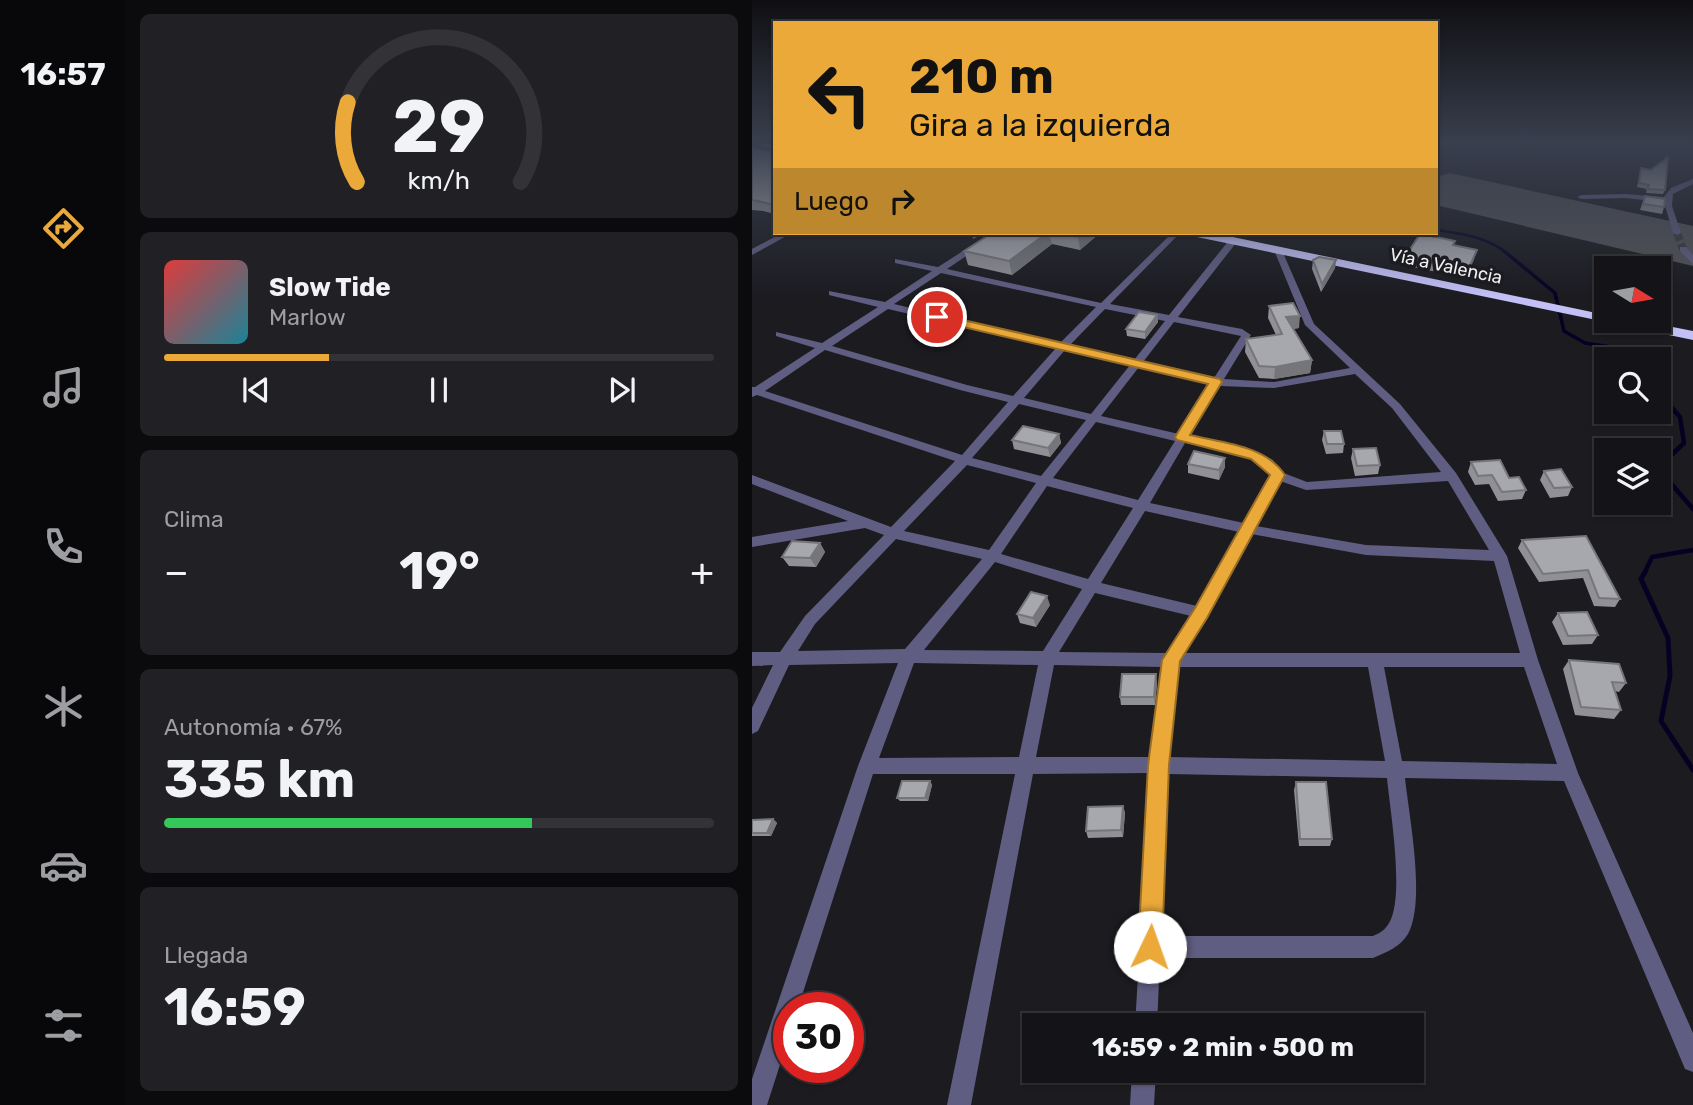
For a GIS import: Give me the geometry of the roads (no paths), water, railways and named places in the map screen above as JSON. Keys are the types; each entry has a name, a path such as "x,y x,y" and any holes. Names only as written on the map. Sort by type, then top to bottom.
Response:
{"highway":[{"name":"Vía a Valencia","path":"1206,235 1594,316"},
{"path":"1671,332 1692,337"}],"street":[{"path":"1581,197 1625,196 1667,200"},
{"path":"1668,196 1677,233"},
{"path":"752,251 784,235"},
{"path":"753,392 993,235"},
{"path":"752,726 784,659 810,620 964,460 1063,347 1174,235"},
{"path":"755,1105 867,766 909,656 992,556 1044,481 1233,241"},
{"path":"1683,249 1692,261"},
{"path":"1278,250 1310,324 1396,407 1452,476 1500,556 1530,660 1569,773 1692,1060"},
{"path":"898,261 1244,334 1244,340 1047,658 959,1105"},
{"path":"832,293 1216,382 1274,386 1358,370"},
{"path":"780,334 964,388 1094,416 1256,456 1269,463 1278,475 1306,486 1452,476"},
{"path":"753,392 964,460 1140,505 1248,529 1376,551 1500,556"},
{"path":"1147,1013 1159,765 1171,660 1201,613 1278,475"},
{"path":"752,479 893,533 992,556 1091,586 1201,613"},
{"path":"752,542 867,523"},
{"path":"752,659 909,656 1171,660 1530,660"},
{"path":"1150,947 1373,947 1389,940 1400,927 1407,890 1395,769 1375,660"},
{"path":"867,766 1159,765 1569,773"},
{"path":"1142,1105 1143,1083"}],"waterway":[{"path":"1438,230 1482,239 1504,251"},
{"path":"1504,251 1555,293 1564,331 1585,343 1610,347"},
{"path":"1671,407 1680,417 1684,443 1663,463 1668,480 1693,509"},
{"path":"1645,573 1652,557 1693,550"},
{"path":"1645,573 1641,579 1668,638 1670,676 1661,721 1693,770"}],"tunnel":[{"path":"1677,233 1683,249"}]}
